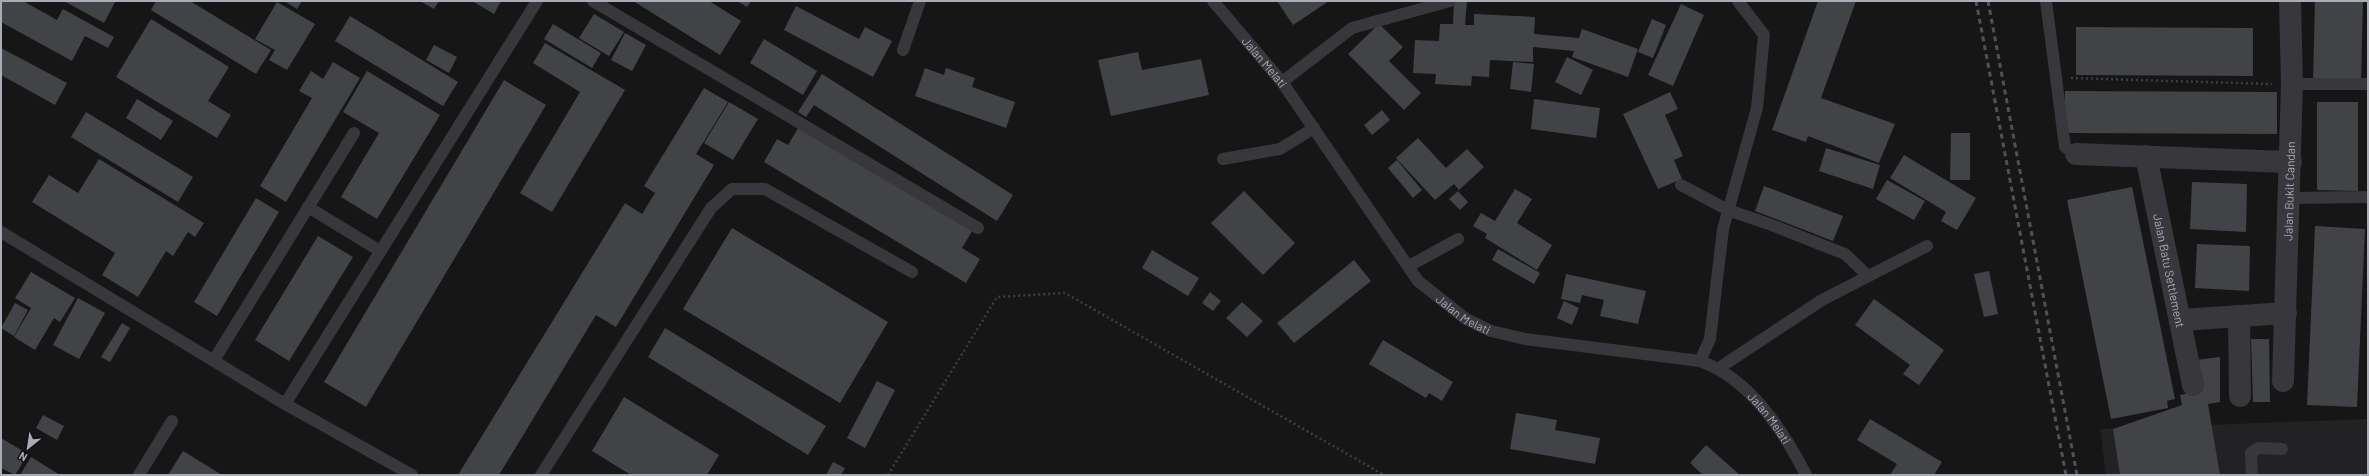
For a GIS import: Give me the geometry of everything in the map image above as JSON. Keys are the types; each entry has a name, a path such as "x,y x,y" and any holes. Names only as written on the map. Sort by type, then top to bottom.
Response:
{"street":[{"name":"Jalan Bukit Candan","path":"2283,381 2291,162 2292,84 2290,1"},
{"path":"2076,154 2291,162"},
{"name":"Jalan Batu Settlement","path":"2146,156 2193,385"},
{"path":"2180,320 2286,313"},
{"path":"2239,316 2240,396"}],"lane":[{"path":"285,404 537,1"},
{"path":"593,1 978,228"},
{"path":"903,50 920,1"},
{"name":"Jalan Melati","path":"1213,1 1282,82 1418,281 1432,294 1466,319 1490,331 1525,339 1700,361 1719,368 1746,391 1773,418 1790,444 1806,475"},
{"path":"1282,82 1352,28 1450,1"},
{"path":"1700,361 1710,339 1716,276 1728,210 1758,108 1764,35 1738,1"},
{"path":"2046,1 2065,147 2076,154"},
{"path":"2292,84 2368,84"},
{"path":"1223,159 1280,149 1314,128"},
{"path":"214,360 354,133"},
{"path":"1681,185 1728,210 1769,224 1845,254 1868,276"},
{"path":"541,475 711,208 732,189 765,189 912,272"},
{"path":"2290,198 2368,197"},
{"path":"308,207 380,251"},
{"path":"1,232 285,404 412,475"},
{"path":"1408,266 1458,239"},
{"path":"1719,368 1822,300 1927,246"},
{"path":"139,475 172,421"},
{"path":"2252,475 2251,453 2258,448 2282,448"}],"path":[{"path":"2055,78 2292,84"},
{"path":"888,475 997,297 1065,293 1384,475"}],"shaded area":[{"path":"2368,419 2368,475 2106,475 2100,429"}],"building":[{"path":"1,1 23,1 57,20 63,9 114,37 108,48 85,36 72,61 1,22"},
{"path":"64,1 114,1 115,2 104,23"},
{"path":"156,1 190,1 271,50 256,74 151,10"},
{"path":"284,1 302,1 297,9"},
{"path":"420,1 439,1 434,9"},
{"path":"472,1 501,1 494,14"},
{"path":"633,1 709,1 741,21 720,55"},
{"path":"737,1 751,1 747,7"},
{"path":"1277,1 1329,1 1293,25"},
{"path":"1454,1 1467,1 1465,25 1474,25 1474,14 1535,17 1534,34 1579,38 1582,29 1638,49 1628,77 1572,57 1574,51 1533,47 1533,62 1490,60 1489,77 1472,76 1471,86 1435,84 1436,74 1413,73 1415,40 1439,41 1440,24 1453,24"},
{"path":"1818,1 1856,1 1821,98 1895,124 1879,163 1808,136 1806,142 1772,130"},
{"path":"2315,1 2363,1 2361,84 2313,83"},
{"path":"277,2 315,24 287,70 269,60 275,50 255,39"},
{"path":"1681,4 1704,15 1673,86 1648,75"},
{"path":"796,6 859,39 865,27 892,41 873,77 784,30"},
{"path":"594,14 624,32 609,56 579,38"},
{"path":"350,16 458,82 443,106 335,41"},
{"path":"151,19 229,67 208,101 231,115 217,138 116,77"},
{"path":"1652,19 1666,25 1653,58 1638,52"},
{"path":"553,24 601,53 592,68 544,39"},
{"path":"1379,24 1403,47 1389,61 1421,93 1404,110 1348,54"},
{"path":"2076,27 2253,28 2253,76 2076,75"},
{"path":"625,33 646,45 632,71 611,60"},
{"path":"764,39 817,71 803,95 750,63"},
{"path":"545,43 625,90 552,212 520,193 580,92 533,63"},
{"path":"434,45 457,57 449,73 426,60"},
{"path":"1,48 67,83 55,105 1,75"},
{"path":"1138,52 1142,70 1201,59 1209,95 1111,116 1098,60"},
{"path":"1567,57 1593,70 1581,95 1555,82"},
{"path":"333,62 360,78 286,202 260,186 312,98 299,91 311,71 323,79"},
{"path":"1513,62 1534,64 1531,92 1510,89"},
{"path":"925,68 944,75 946,68 975,78 972,87 1015,102 1006,128 915,96"},
{"path":"367,71 440,115 377,219 341,197 379,133 343,112"},
{"path":"822,74 1013,195 997,221 814,105 806,117 798,112"},
{"path":"504,80 546,105 366,407 324,382"},
{"path":"704,88 728,102 696,154 714,165 616,327 596,315 499,475 458,475 625,203 642,214 655,193 644,186"},
{"path":"2065,91 2277,92 2277,134 2065,133"},
{"path":"1670,92 1678,109 1665,115 1683,156 1674,160 1682,179 1658,189 1623,114"},
{"path":"137,99 173,121 161,140 126,118"},
{"path":"1534,99 1600,108 1596,138 1531,129"},
{"path":"729,102 758,119 733,160 704,143"},
{"path":"2317,102 2358,102 2358,191 2317,190"},
{"path":"1382,110 1390,120 1372,135 1364,125"},
{"path":"86,112 193,177 178,202 71,137"},
{"path":"800,125 974,228 962,248 980,259 966,283 764,162 777,139 788,145"},
{"path":"1951,133 1970,133 1970,180 1950,180"},
{"path":"1418,138 1446,168 1467,149 1484,167 1459,190 1454,184 1435,200 1396,158"},
{"path":"1826,148 1880,165 1873,189 1819,171"},
{"path":"1904,155 1976,198 1957,230 1941,221 1946,212 1890,178"},
{"path":"99,159 204,223 195,237 188,232 173,256 166,251 138,297 102,275 115,253 32,202 49,175 78,193"},
{"path":"1397,160 1422,190 1413,198 1388,168"},
{"path":"1887,180 1925,201 1914,220 1876,199"},
{"path":"2192,182 2247,184 2246,232 2190,229"},
{"path":"1764,186 1843,216 1833,241 1755,211"},
{"path":"2132,187 2175,399 2167,401 2168,408 2111,419 2067,200"},
{"path":"1515,189 1532,199 1517,223 1552,245 1537,270 1485,238 1487,234 1473,226 1481,213 1495,221"},
{"path":"1244,191 1295,243 1263,275 1211,223"},
{"path":"1458,191 1468,202 1460,210 1449,199"},
{"path":"256,198 279,212 217,316 194,302"},
{"path":"2315,226 2365,229 2357,407 2307,405"},
{"path":"732,228 888,322 840,403 683,309"},
{"path":"318,236 353,257 289,361 255,340"},
{"path":"2197,244 2250,246 2249,291 2195,288"},
{"path":"1498,249 1540,273 1534,284 1492,260"},
{"path":"1152,250 1199,278 1188,296 1142,268"},
{"path":"1354,260 1371,281 1294,343 1277,323"},
{"path":"1989,271 1998,314 1984,317 1974,274"},
{"path":"31,272 75,298 60,322 54,318 35,350 14,337 31,308 15,298"},
{"path":"1566,274 1646,291 1638,324 1600,316 1604,300 1582,295 1580,303 1561,299"},
{"path":"1210,292 1221,301 1213,311 1202,303"},
{"path":"78,298 105,313 79,359 53,345"},
{"path":"1874,299 1944,350 1919,385 1903,374 1910,365 1855,325"},
{"path":"1564,301 1579,308 1572,325 1557,318"},
{"path":"1242,302 1263,321 1247,337 1226,318"},
{"path":"15,303 28,310 14,336 1,328"},
{"path":"122,323 130,328 110,362 101,357"},
{"path":"665,328 826,426 808,455 648,357"},
{"path":"2251,339 2269,339 2270,402 2253,402"},
{"path":"1383,340 1453,382 1442,401 1429,393 1426,398 1369,364"},
{"path":"2220,357 2220,402 2208,404 2220,475 2120,475 2113,429 2182,405 2180,395 2202,390 2196,360"},
{"path":"877,381 895,390 865,448 847,438"},
{"path":"624,397 719,455 707,475 631,475 592,451"},
{"path":"1516,413 1557,420 1555,430 1600,438 1595,464 1510,449"},
{"path":"43,415 64,426 57,440 36,428"},
{"path":"1870,419 1942,462 1934,475 1890,475 1897,464 1857,440"},
{"path":"1,438 28,454 15,475 1,468"},
{"path":"1706,445 1740,475 1703,475 1690,463"},
{"path":"183,451 222,475 168,475"},
{"path":"31,457 60,475 20,475"},
{"path":"833,462 845,468 841,475 826,475"}],"railway":[{"path":"1976,1 2066,475"},
{"path":"1988,1 2077,475"}]}
